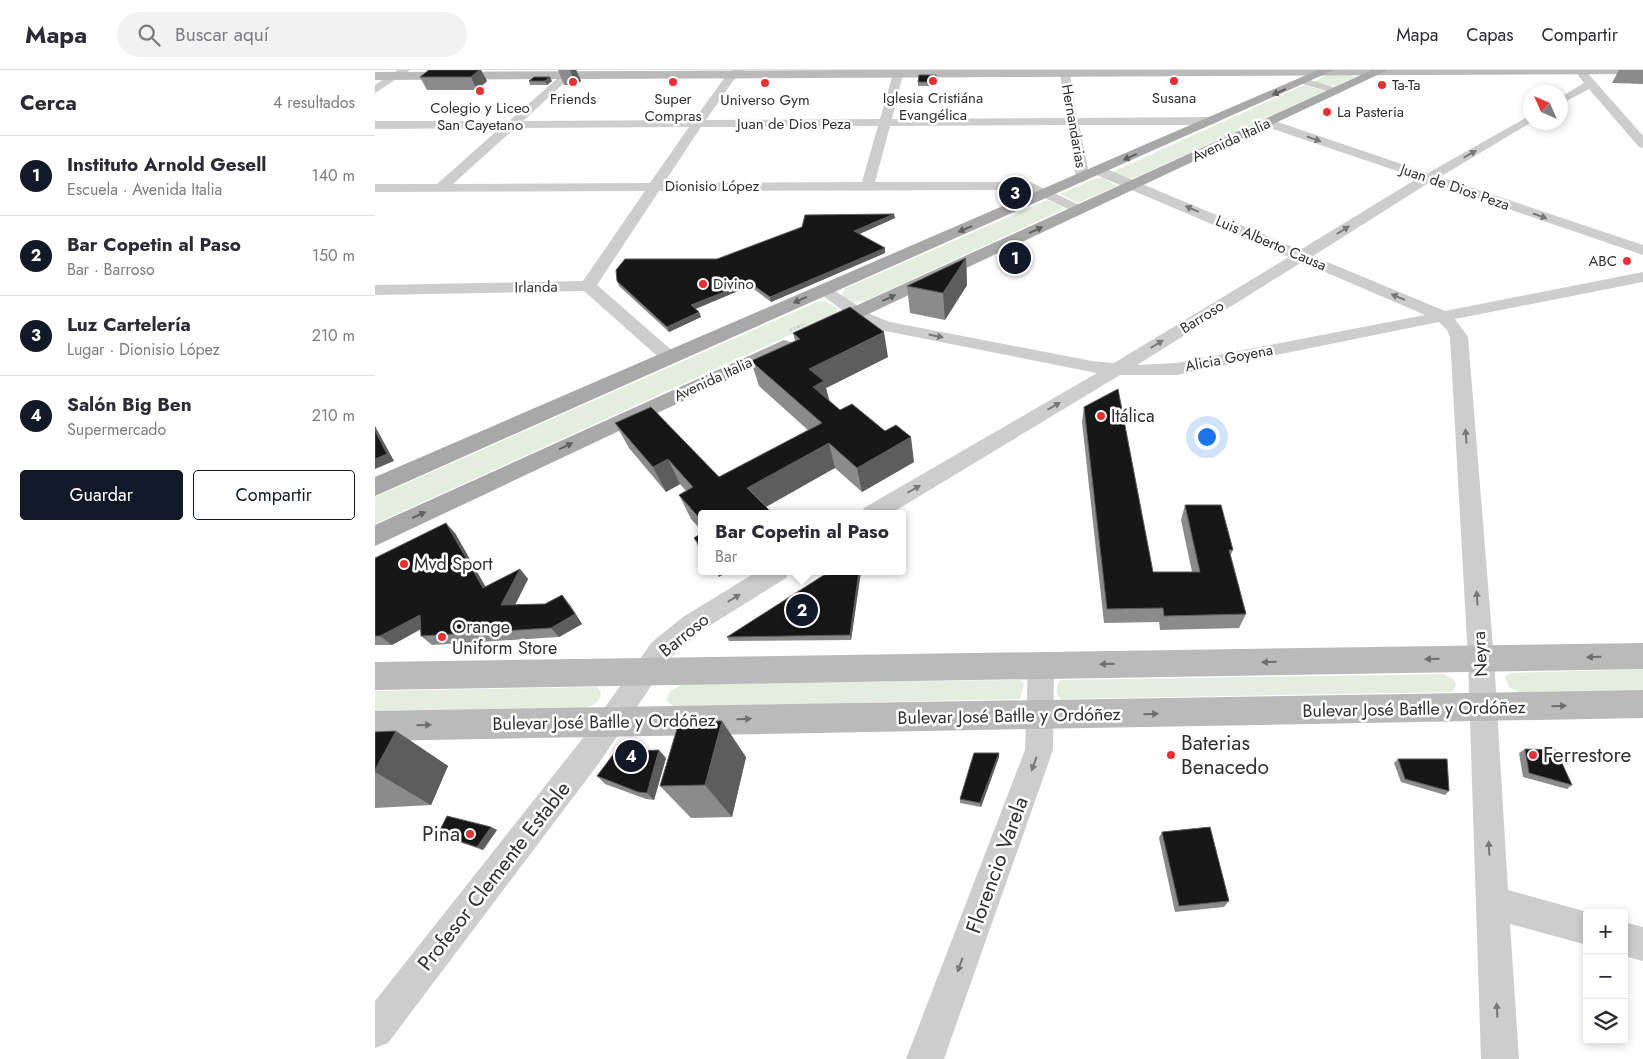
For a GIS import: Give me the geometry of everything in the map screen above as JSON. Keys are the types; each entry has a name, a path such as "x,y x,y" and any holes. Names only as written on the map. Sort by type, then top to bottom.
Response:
{"main road":[{"name":"Avenida Italia","path":"375,487 1326,71"},
{"name":"Avenida Italia","path":"375,536 1380,71"}],"street":[{"path":"1579,70 1643,144"},
{"path":"375,76 401,73 570,72 857,72 898,74 1643,70"},
{"path":"440,188 570,72"},
{"path":"670,358 589,286 697,124 737,72"},
{"path":"375,90 401,73"},
{"name":"Hernandarias","path":"1065,73 1071,122 1091,174"},
{"path":"868,185 898,74"},
{"path":"1303,82 1337,91"},
{"path":"1568,96 1591,83"},
{"name":"Juan de Dios Peza","path":"375,125 1212,121"},
{"name":"Juan de Dios Peza","path":"1268,123 1643,250"},
{"name":"Barroso","path":"879,510 1116,370 1428,178 1523,123"},
{"name":"Luis Alberto Causa","path":"1091,174 1133,185 1443,316"},
{"name":"Dionisio López","path":"375,188 1030,186 1047,194"},
{"path":"1047,194 1079,210"},
{"name":"Alicia Goyena","path":"823,290 857,312 885,326 1116,370 1177,369 1643,277"},
{"name":"Irlanda","path":"375,290 589,286"},
{"name":"Neyra","path":"1443,316 1455,328 1459,337 1481,659 1491,902 1500,1059"},
{"name":"Barroso","path":"612,721 643,673 661,650 691,624 771,575"},
{"path":"375,676 1643,656"},
{"name":"Florencio Varela","path":"925,1059 1039,750 1041,666"},
{"name":"Bulevar José Batlle y Ordóñez","path":"375,726 1041,716 1643,704"},
{"name":"Profesor Clemente Estable","path":"375,1030 612,721"},
{"path":"1491,902 1583,927"},
{"path":"1628,940 1643,944"}],"green space":[{"path":"1350,74 1355,77 1337,86 1313,82 1327,75"},
{"path":"1304,85 1325,91 1134,178 1127,179 1112,172"},
{"path":"1097,178 1103,178 1117,186 1078,203 1060,194"},
{"path":"1047,200 1066,208 865,301 853,302 842,296 844,289"},
{"path":"824,301 838,308 836,314 375,524 375,497 817,302"},
{"path":"1643,669 1643,690 1519,692 1509,687 1505,677 1510,673"},
{"path":"1444,674 1454,680 1456,685 1452,692 1061,699 1057,694 1057,685 1061,680"},
{"path":"1020,680 1024,684 1020,699 674,707 666,700 670,691 684,684"},
{"path":"597,687 601,692 598,701 585,708 375,712 375,691"}],"building":[{"path":"429,70 479,70 471,77 420,77"},
{"path":"919,75 936,75 936,82 918,82"},
{"path":"534,77 550,77 545,81 529,81"},
{"path":"894,214 854,231 885,248 770,297 749,282 691,305 699,312 667,327 617,281 616,270 625,259 717,259 802,227 805,215"},
{"path":"966,258 943,293 907,286"},
{"path":"850,307 884,332 809,369 824,381 813,387 840,410 852,404 885,431 896,425 911,437 857,468 829,443 747,488 769,510 698,510 698,516 679,495 693,487 668,459 653,467 615,423 651,407 719,477 822,423 751,361 800,339 793,333"},
{"path":"1118,389 1153,572 1200,572 1185,505 1221,505 1233,550 1229,550 1246,614 1164,616 1163,608 1107,609 1084,407"},
{"path":"375,431 387,454 375,459"},
{"path":"446,523 483,588 520,569 501,605 545,604 562,595 575,614 551,628 421,636 420,615 380,636 375,636 375,558"},
{"path":"824,575 858,575 850,635 727,637"},
{"path":"722,721 705,785 660,786 679,722"},
{"path":"396,731 375,770 375,732"},
{"path":"1525,749 1556,750 1572,785 1529,773"},
{"path":"659,750 647,793 638,792 597,776 615,752"},
{"path":"974,753 999,753 980,803 960,799"},
{"path":"1398,759 1447,759 1449,791 1405,779"},
{"name":"Pina","path":"447,816 491,827 477,847 438,834"},
{"path":"1210,827 1229,901 1179,906 1162,832"}],"place":[{"name":"Iglesia Cristiána Evangélica","path":"933,81"},
{"name":"Susana","path":"1174,81"},
{"name":"Friends","path":"573,82"},
{"name":"Super Compras","path":"673,82"},
{"name":"Universo Gym","path":"765,83"},
{"name":"Ta-Ta","path":"1382,85"},
{"name":"Colegio y Liceo San Cayetano","path":"480,91"},
{"name":"La Pasteria","path":"1327,112"},
{"name":"Luz Cartelería","path":"1015,193"},
{"name":"Instituto Arnold Gesell","path":"1015,258"},
{"name":"ABC","path":"1627,261"},
{"name":"Divino","path":"703,284"},
{"name":"Itálica","path":"1101,416"},
{"name":"Mvd Sport","path":"404,564"},
{"name":"Bar Copetin al Paso","path":"802,610"},
{"name":"Orange Uniform Store","path":"442,637"},
{"name":"Baterias Benacedo","path":"1171,755"},
{"name":"Ferrestore","path":"1533,755"},
{"name":"Salón Big Ben","path":"631,756"},
{"name":"Pina","path":"470,834"}]}
